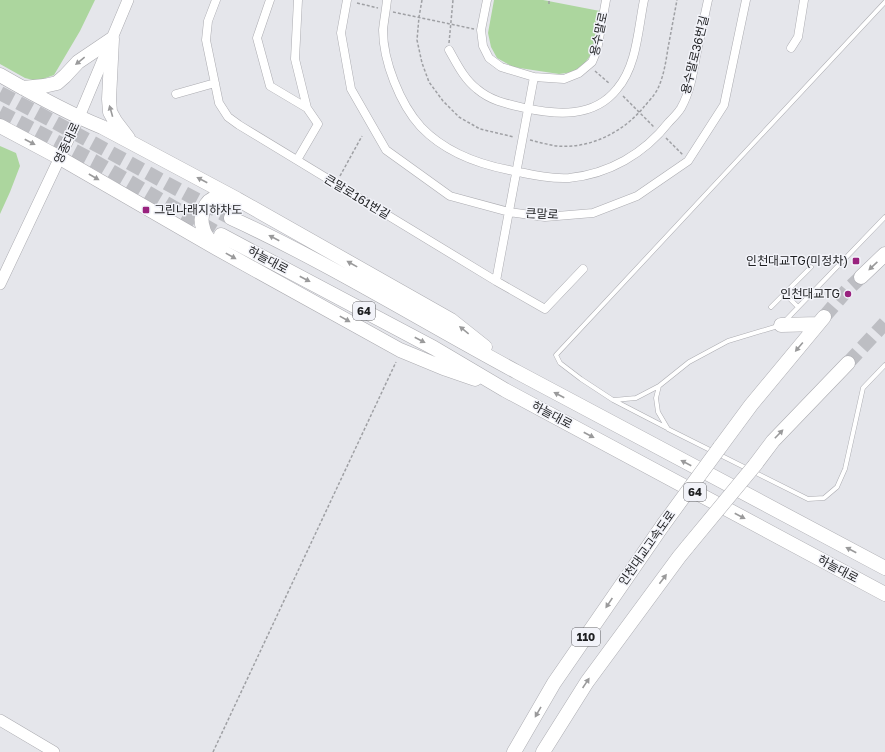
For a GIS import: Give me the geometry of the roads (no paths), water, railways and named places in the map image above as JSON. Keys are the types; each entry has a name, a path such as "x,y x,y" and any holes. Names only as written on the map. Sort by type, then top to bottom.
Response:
{"highway":[{"path":"22,88 57,83 78,62 112,39"},
{"path":"112,39 109,99 110,112 132,143"},
{"path":"0,75 22,88 102,127 237,199 451,320 516,372"},
{"name":"하늘대로","path":"0,126 218,241 400,350 446,369 505,390 884,594"},
{"path":"218,241 206,235 202,228 201,218 204,210 208,202 217,197 237,199"},
{"name":"하늘대로","path":"231,218 267,234 516,372 885,568"},
{"path":"861,277 885,254"},
{"name":"인천대교고속도로","path":"514,752 554,683 663,525 752,405 821,321 781,325"},
{"name":"110","path":"543,752 587,682 679,557 773,441 848,363"}],"main road":[{"name":"영종대로","path":"0,284 79,117 128,0"},
{"path":"0,720 54,752"}],"street":[{"name":"큰말로161번길","path":"216,0 208,21 206,40 219,103 228,117 496,281 545,309 583,269"},
{"path":"270,0 257,38 270,86 307,108"},
{"path":"297,160 318,124 307,108 295,59 298,0"},
{"name":"큰말로","path":"347,0 341,33 351,89 386,150 450,196 509,212 545,217 593,213 637,196 688,161 724,105 746,0"},
{"name":"용수말로36번길","path":"388,0 383,30 386,57 393,80 404,104 421,126 438,142 463,155 492,167 543,177 569,178 593,174 618,165 642,149 661,133 681,109 691,83 708,0"},
{"name":"용수말로","path":"487,0 481,30 483,46 489,58 501,67 534,77 564,79 579,73 592,62 597,50 606,0"},
{"path":"449,50 464,76 477,89 491,98 505,104 548,112 566,114 584,111 602,103 617,90 628,72 634,53 644,0"},
{"path":"791,48 798,37 804,0"},
{"path":"496,281 534,77"},
{"path":"176,94 215,83"}],"lane":[{"path":"885,2 556,355 560,363 613,400 808,499 824,498 837,487 845,469 863,388 885,365"},
{"path":"613,400 636,398 659,386 689,362 728,341 781,325 885,217"},
{"path":"771,308 811,267"},
{"path":"785,294 798,307"},
{"path":"659,386 656,398 658,412 668,429"}],"tunnel":[{"path":"0,93 231,218"},
{"path":"0,112 94,161 221,235"},
{"path":"824,317 848,289 861,277"},
{"path":"848,363 885,323"}],"place":[{"name":"그린나래지하차도","path":"146,210"},
{"name":"인천대교TG(미정차)","path":"856,261"},
{"name":"인천대교TG","path":"848,294"}]}
